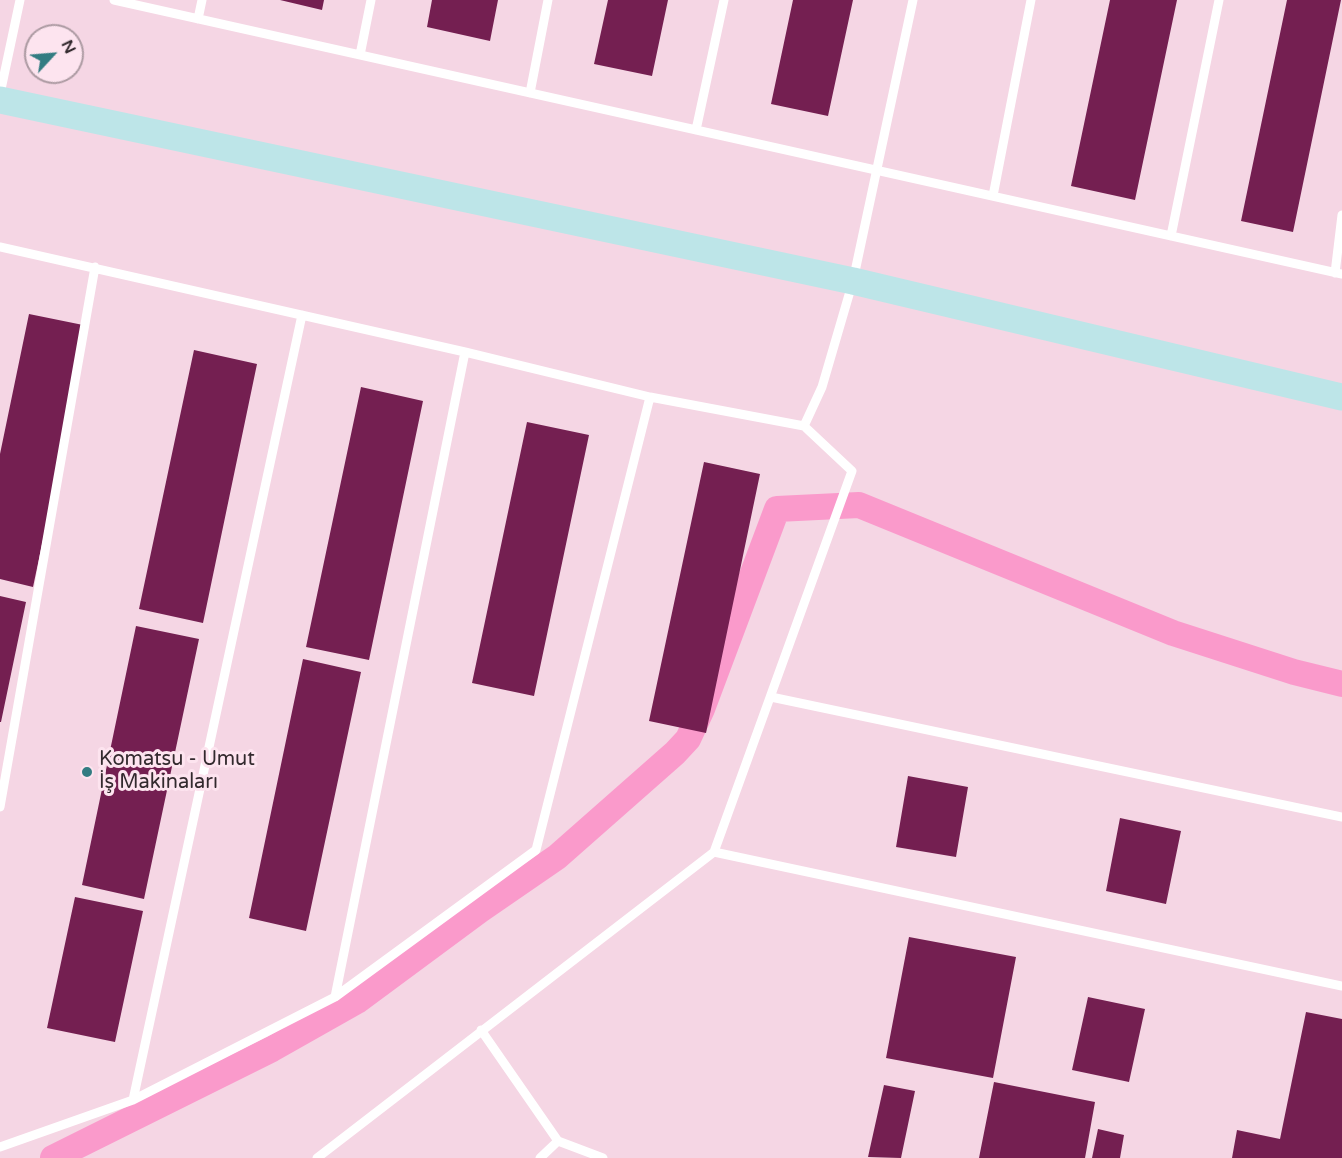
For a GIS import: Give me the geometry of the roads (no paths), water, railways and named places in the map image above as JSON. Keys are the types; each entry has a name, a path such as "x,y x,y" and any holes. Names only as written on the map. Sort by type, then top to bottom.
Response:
{"street":[{"path":"0,100 853,280 1342,397"}],"lane":[{"path":"0,94 20,0"},
{"path":"114,0 1339,273 1342,215"},
{"path":"198,19 202,0"},
{"path":"360,55 371,0"},
{"path":"530,93 548,0"},
{"path":"696,130 724,0"},
{"path":"804,426 822,387 853,280 913,0"},
{"path":"993,196 1031,0"},
{"path":"1171,236 1219,0"},
{"path":"0,247 465,352 650,397 804,426 852,471 714,852 317,1158"},
{"path":"0,807 95,267"},
{"path":"133,1100 302,315"},
{"path":"335,998 465,352"},
{"path":"0,1147 133,1100 335,998 536,850 650,397"},
{"path":"771,697 1342,817"},
{"path":"714,852 1342,986"},
{"path":"481,1030 558,1141 603,1158"},
{"path":"540,1158 558,1141"}],"waterway":[{"path":"53,1158 272,1049 357,1001 480,910 557,857 675,753 688,739 702,709 777,509 859,505 1173,633 1294,672 1342,684"}],"place":[{"name":"Komatsu - Umut İş Makinaları","path":"87,772"}]}
